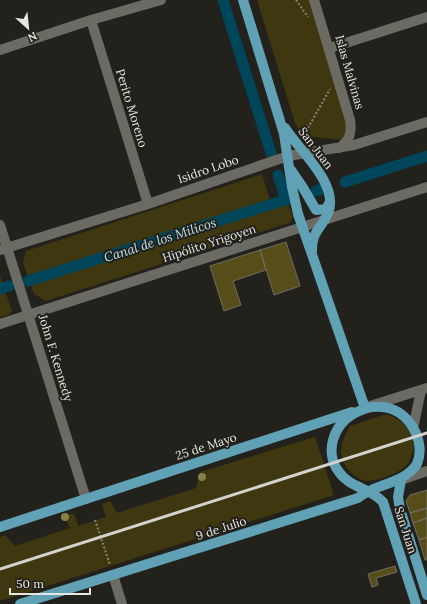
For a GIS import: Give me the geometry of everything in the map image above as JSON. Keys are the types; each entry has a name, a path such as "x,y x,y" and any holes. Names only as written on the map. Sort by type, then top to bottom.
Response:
{"main road":[{"name":"San Juan","path":"243,0 281,122 288,156 292,187 302,227 365,408"},
{"name":"San Juan","path":"281,122 324,179 331,202 329,211 315,233 311,243 312,258"},
{"path":"289,167 316,210 326,208 331,202"},
{"name":"San Juan","path":"414,424 393,409 382,407 365,408 348,417 341,425 334,437 332,452 333,463 339,473 348,482 377,495 383,502 416,604"},
{"name":"25 de Mayo","path":"0,527 365,408"},
{"path":"401,480 418,463 422,452 420,435 414,424"},
{"name":"San Juan","path":"401,480 398,497 400,510 427,595"},
{"name":"9 de Julio","path":"20,604 111,571 358,498 366,491 401,480"}],"street":[{"path":"0,50 91,20 161,0"},
{"name":"Islas Malvinas","path":"314,0 330,48 352,128 348,141 339,148"},
{"path":"330,48 427,17"},
{"name":"Perito Moreno","path":"91,20 148,204"},
{"name":"Isidro Lobo","path":"4,249 148,204 288,156 339,148 427,122"},
{"name":"Hipólito Yrigoyen","path":"0,324 427,187"},
{"name":"John F. Kennedy","path":"0,225 4,249 29,315 86,499"},
{"name":"25 de Mayo","path":"365,408 424,389"},
{"name":"25 de Mayo","path":"414,424 424,389"},
{"name":"9 de Julio","path":"401,480 427,471"},
{"path":"111,571 122,604"}],"path":[{"path":"303,136 338,76"},
{"path":"95,520 111,571"}],"shaded area":[{"path":"257,0 309,0 349,131 343,140 303,136 295,123"},
{"path":"262,174 272,206 287,201 293,217 289,223 46,301 34,294 23,263 26,251"},
{"path":"0,276 12,311 8,315 0,317"},
{"path":"386,414 402,422 411,434 413,449 411,457 406,466 388,476 371,481 358,478 347,468 342,458 341,447 345,436 350,426"},
{"path":"315,437 334,495 0,601 0,537 5,535 15,546 70,528 64,516 74,513 78,526 106,517 102,504 110,501 117,513 196,488 200,472"}],"building":[{"path":"286,242 300,286 274,295 260,250"},
{"path":"260,250 266,270 233,281 241,305 224,311 210,266"},
{"path":"427,490 427,508 410,513 406,501 410,495"},
{"path":"427,508 427,518 413,523 410,513"},
{"path":"427,518 427,537 419,540 413,523"},
{"path":"427,537 427,560 425,560 419,540"},
{"path":"395,566 397,572 376,578 378,585 372,587 368,574"}],"waterway":[{"path":"223,0 271,153"},
{"name":"Canal de los Milicos","path":"345,182 427,156"},
{"path":"278,175 286,200"},
{"name":"Canal de los Milicos","path":"316,191 322,189"},
{"name":"Canal de los Milicos","path":"28,281 291,198"},
{"name":"Canal de los Milicos","path":"0,289 9,286"}],"railway":[{"path":"0,569 427,433"}]}
